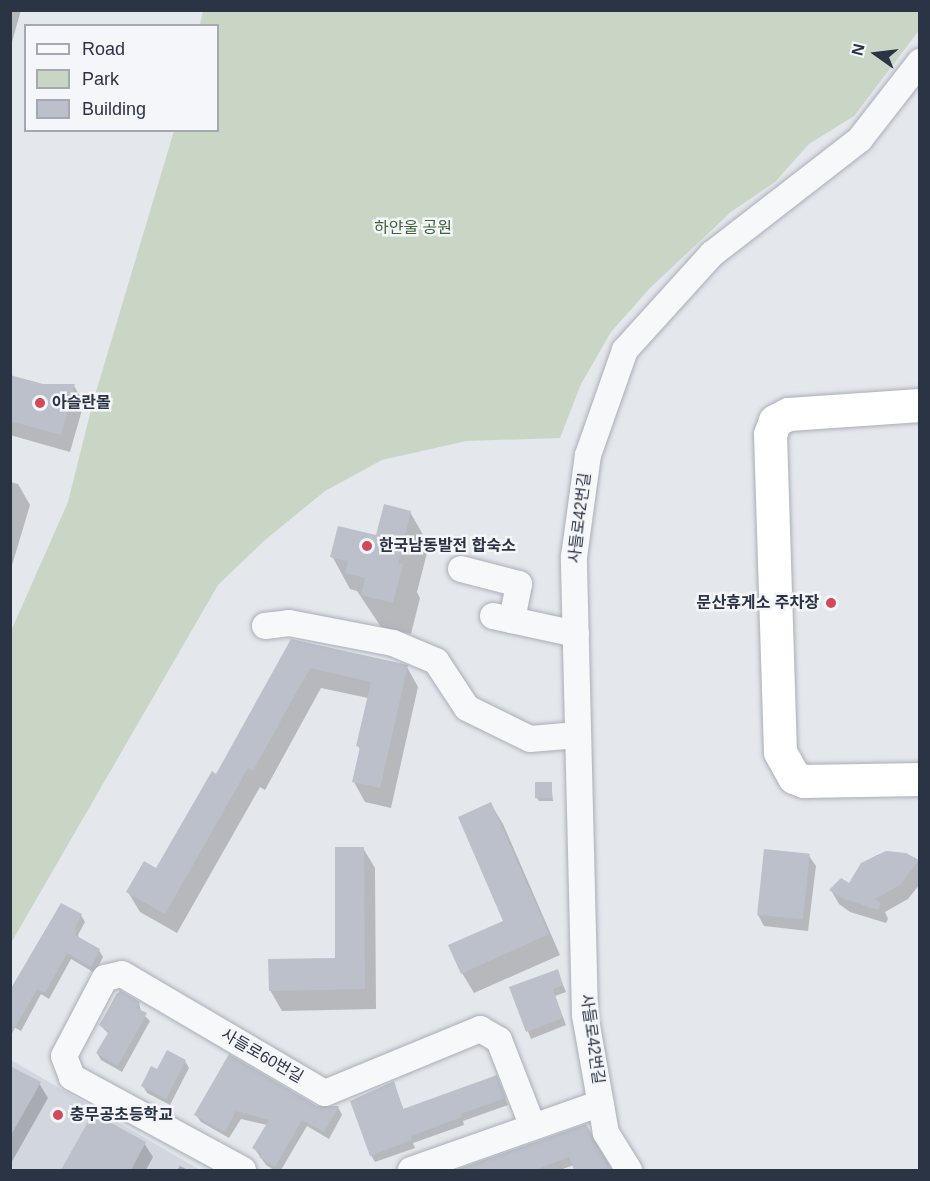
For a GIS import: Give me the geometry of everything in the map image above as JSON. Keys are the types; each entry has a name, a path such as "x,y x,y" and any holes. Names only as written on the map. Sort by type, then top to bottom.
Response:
{"highway":[{"path":"920,405 788,414 776,421 770,434 780,752 794,777 804,781 920,779"}],"street":[{"name":"사들로42번길","path":"629,1170 606,1133 585,1015 574,557 588,454 625,350 712,254 860,139 920,62"},
{"path":"461,569 519,584 503,618 576,634"},
{"path":"265,626 289,623 393,643 436,661 467,708 530,739 578,735"},
{"name":"사들로60번길","path":"243,1170 72,1077 64,1056 105,978 122,974 325,1093 480,1029 498,1040 533,1127"},
{"path":"411,1170 601,1103"}],"shaded area":[{"name":"충무공초등학교","path":"11,1060 200,1170 11,1170"}],"green space":[{"name":"하얀울 공원","path":"919,10 920,29 854,116 809,144 775,182 731,212 650,288 611,332 581,384 560,438 466,441 382,460 325,491 265,540 218,585 11,943 11,631 68,502 93,402 174,132 219,132 219,24 200,24 203,11"}],"building":[{"name":"아슬란몰","path":"10,375 43,384 75,384 61,435 10,421"},
{"name":"한국남동발전 합숙소","path":"384,504 411,511 398,563 403,564 393,603 361,595 365,578 345,573 348,561 330,557 338,526 376,535"},
{"path":"291,639 408,665 380,788 352,782 360,747 356,746 371,682 310,668 253,771 248,768 165,914 126,892 144,861 156,868 212,771 216,774"},
{"path":"535,782 552,782 552,798 535,798"},
{"path":"491,802 549,934 461,974 448,945 503,921 458,817"},
{"path":"335,847 364,847 365,989 269,991 268,959 335,958"},
{"path":"764,849 810,854 803,919 757,915"},
{"path":"886,851 906,853 919,860 900,885 875,899 881,903 878,910 841,898 829,890 841,878 849,883 861,863"},
{"path":"61,903 82,914 74,929 77,930 75,935 100,949 91,967 67,953 45,993 37,989 10,1037 10,990"},
{"path":"558,969 563,985 553,989 563,1018 526,1032 509,987"},
{"path":"120,990 140,1002 136,1008 147,1013 118,1066 96,1053 109,1031 99,1025"},
{"path":"167,1050 186,1060 166,1099 141,1086 151,1066 157,1069"},
{"path":"229,1054 317,1106 339,1106 324,1132 302,1120 275,1167 259,1157 262,1154 252,1148 269,1120 236,1111 225,1132 194,1115"},
{"path":"10,1066 41,1082 10,1137"},
{"path":"497,1075 506,1098 460,1114 462,1117 411,1136 412,1140 370,1156 350,1101 394,1081 403,1109"},
{"path":"93,1113 146,1142 131,1170 61,1170"},
{"path":"586,1124 612,1170 574,1170 569,1157 535,1170 455,1170"}],"place":[{"name":"아슬란몰","path":"40,403"},
{"name":"한국남동발전 합숙소","path":"367,546"},
{"name":"문산휴게소 주차장","path":"831,603"},
{"name":"충무공초등학교","path":"58,1115"}]}
